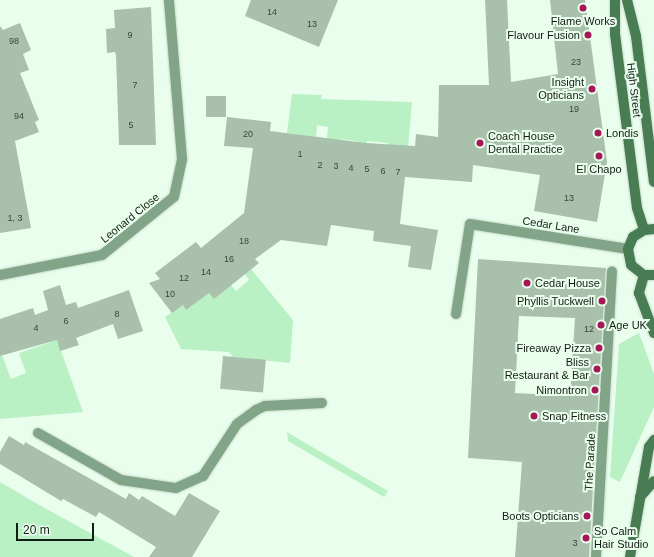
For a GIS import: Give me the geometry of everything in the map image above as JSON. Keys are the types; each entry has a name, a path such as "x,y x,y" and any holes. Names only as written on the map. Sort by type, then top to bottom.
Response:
{"street":[{"name":"Leonard Close","path":"0,275 102,255 174,197 182,159 169,0"},
{"name":"High Street","path":"615,0 615,34 637,208 649,230 633,237 628,249"},
{"name":"High Street","path":"627,0 636,36 654,182"},
{"name":"Cedar Lane","path":"456,314 470,224 628,249"},
{"path":"628,249 631,265 649,275 639,293 654,333"},
{"name":"The Parade","path":"596,557 612,272"},
{"path":"38,433 121,480 176,488 203,476 237,424 256,410 265,406 322,403"},
{"path":"630,557 649,447 654,440"},
{"path":"640,497 654,481"}],"green space":[{"path":"292,94 322,95 321,99 412,102 408,148 387,155 388,143 367,141 365,154 355,153 357,141 338,139 336,152 326,150 328,127 317,125 316,137 287,133"},
{"path":"251,269 293,320 290,363 233,357 229,352 181,349 165,317 183,305 186,310 199,300 205,288 214,299 231,285 236,291 249,280 245,274"},
{"path":"639,333 654,374 654,407 620,482 610,477 619,344"},
{"path":"57,340 83,412 0,419 0,356 2,355 11,379 26,373 19,353"},
{"path":"287,432 388,491 384,497 288,441"},
{"path":"0,482 41,506 134,557 0,557"}],"building":[{"path":"251,0 338,0 319,47 245,16"},
{"path":"485,0 507,0 511,82 558,74 550,0 585,0 607,162 597,222 534,211 540,175 473,165 472,182 405,177 400,224 438,230 431,270 408,267 411,246 373,241 374,231 331,225 327,246 281,240 255,259 259,263 214,299 209,293 186,310 183,305 172,313 149,283 160,279 155,273 196,242 201,248 244,213 253,148 224,146 227,117 271,122 270,131 366,143 415,146 416,134 438,137 439,85 489,85"},
{"path":"151,7 156,145 119,145 116,55 115,52 107,53 106,29 115,28 114,10"},
{"path":"20,23 31,50 23,54 29,70 20,73 39,120 35,122 39,132 15,141 31,228 0,233 0,26 3,30"},
{"path":"206,96 226,96 226,117 206,117"},
{"path":"478,259 606,268 589,557 515,557 522,462 468,458","holes":["519,316 575,318 570,396 515,393"]},
{"path":"60,285 66,305 76,302 78,308 129,290 143,331 118,339 113,324 76,338 79,345 60,351 57,340 0,356 0,319 33,308 35,315 48,310 43,291"},
{"path":"223,356 266,360 263,393 220,389"},
{"path":"9,436 24,445 25,442 126,499 129,493 139,500 142,496 175,516 189,493 220,511 192,557 149,557 156,547 99,512 96,517 63,499 61,501 0,464 0,452"}],"place":[{"name":"Flame Works","path":"583,8"},
{"name":"Flavour Fusion","path":"588,35"},
{"name":"Insight Opticians","path":"592,89"},
{"name":"Londis","path":"598,133"},
{"name":"Coach House Dental Practice","path":"480,143"},
{"name":"El Chapo","path":"599,156"},
{"name":"Cedar House","path":"527,283"},
{"name":"Phyllis Tuckwell","path":"602,301"},
{"name":"Age UK","path":"601,325"},
{"name":"Fireaway Pizza","path":"599,348"},
{"name":"Bliss Restaurant & Bar","path":"597,369"},
{"name":"Nimontron","path":"595,390"},
{"name":"Snap Fitness","path":"534,416"},
{"name":"Boots Opticians","path":"587,516"},
{"name":"So Calm Hair Studio","path":"586,538"}]}
